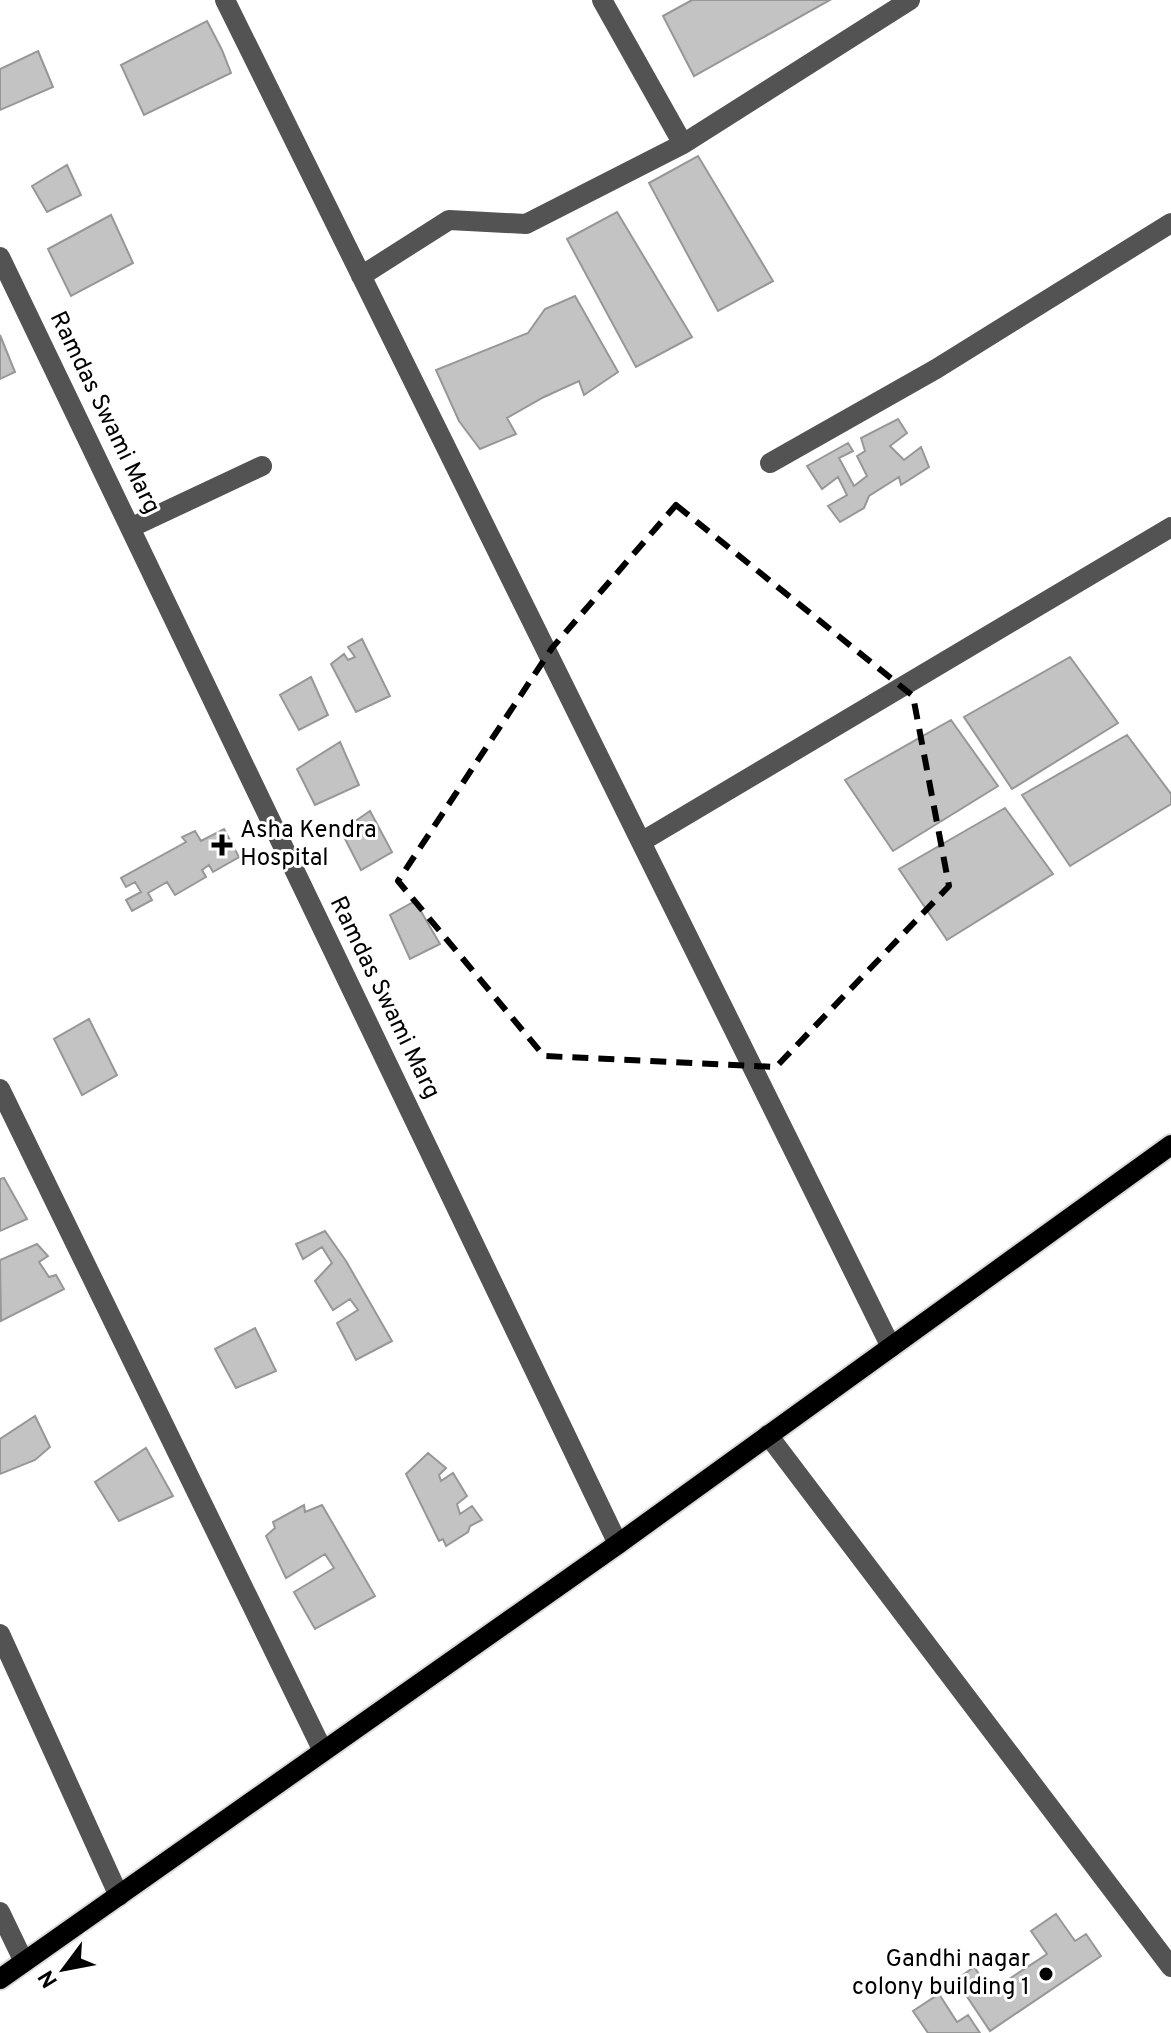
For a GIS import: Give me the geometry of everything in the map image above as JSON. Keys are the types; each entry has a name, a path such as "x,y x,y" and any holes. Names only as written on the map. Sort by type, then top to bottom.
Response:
{"main road":[{"path":"0,1979 618,1544 1171,1145"}],"street":[{"path":"225,0 891,1347"},
{"path":"602,0 683,144"},
{"path":"361,276 449,220 526,224 683,144 910,0"},
{"path":"770,463 936,369 1171,223"},
{"name":"Ramdas Swami Marg","path":"0,257 618,1544"},
{"path":"130,528 262,466"},
{"path":"641,842 1171,527"},
{"path":"0,1089 323,1751"},
{"path":"768,1435 1171,1967"},
{"path":"0,1634 119,1896"},
{"path":"0,1912 24,1962"}],"highlighted area":[{"path":"676,505 913,696 949,886 776,1067 544,1056 398,881 552,648"}],"building":[{"path":"692,0 830,0 694,76 663,16"},
{"path":"207,21 231,73 144,115 121,65"},
{"path":"38,51 53,87 0,110 0,69"},
{"path":"698,156 773,281 718,311 649,183"},
{"path":"67,165 81,195 47,212 32,186"},
{"path":"617,212 692,337 636,367 567,239"},
{"path":"111,215 133,263 71,296 48,249"},
{"path":"575,296 618,372 584,395 579,381 544,397 507,418 516,434 480,449 459,421 436,370 528,333 545,309"},
{"path":"0,335 15,372 0,379"},
{"path":"898,419 907,433 890,446 904,460 921,447 929,467 901,485 899,477 869,496 864,508 840,522 828,506 847,495 838,477 822,489 807,466 848,443 853,451 839,458 854,486 867,476 857,456 865,451 861,438"},
{"path":"362,639 390,696 356,712 331,664 344,654 348,660 355,657 348,647"},
{"path":"1070,657 1118,723 1012,789 964,717"},
{"path":"311,677 328,715 299,730 280,695"},
{"path":"951,720 998,786 893,851 845,780"},
{"path":"1127,735 1171,794 1171,804 1070,866 1022,795"},
{"path":"340,742 359,785 315,805 297,769"},
{"path":"1005,808 1053,874 947,940 899,869"},
{"path":"370,811 392,852 361,870 341,831"},
{"path":"224,829 239,857 213,872 209,865 202,870 206,877 175,895 167,882 148,893 152,900 132,911 126,900 141,892 135,882 126,887 121,878 186,842 182,837 195,831 201,841"},
{"path":"415,901 440,944 410,959 390,915"},
{"path":"89,1019 117,1075 82,1095 54,1039"},
{"path":"4,1178 27,1219 0,1231 0,1179"},
{"path":"325,1231 392,1341 356,1360 337,1323 358,1310 350,1299 333,1310 315,1281 332,1263 322,1247 303,1259 296,1244"},
{"path":"37,1244 48,1256 39,1262 49,1277 56,1275 64,1289 1,1321 0,1260"},
{"path":"255,1328 276,1371 236,1388 215,1349"},
{"path":"35,1416 50,1447 35,1460 0,1474 0,1439"},
{"path":"146,1448 173,1496 119,1521 95,1482"},
{"path":"428,1453 446,1468 439,1475 441,1481 453,1473 467,1496 457,1504 460,1514 472,1506 482,1520 446,1546 443,1539 439,1541 406,1474"},
{"path":"304,1505 305,1512 322,1505 375,1596 315,1629 294,1592 334,1568 325,1554 286,1578 266,1536 275,1528 273,1522"},
{"name":"Gandhi nagar colony building 1","path":"1056,1914 1075,1941 1086,1934 1101,1956 990,2031 956,1980 974,1967 991,1991 1047,1954 1031,1931"},
{"path":"939,1994 957,2022 968,2015 980,2033 928,2033 913,2011"}],"place":[{"name":"Asha Kendra Hospital","path":"222,845"},
{"name":"Gandhi nagar colony building 1","path":"1046,1974"}]}
